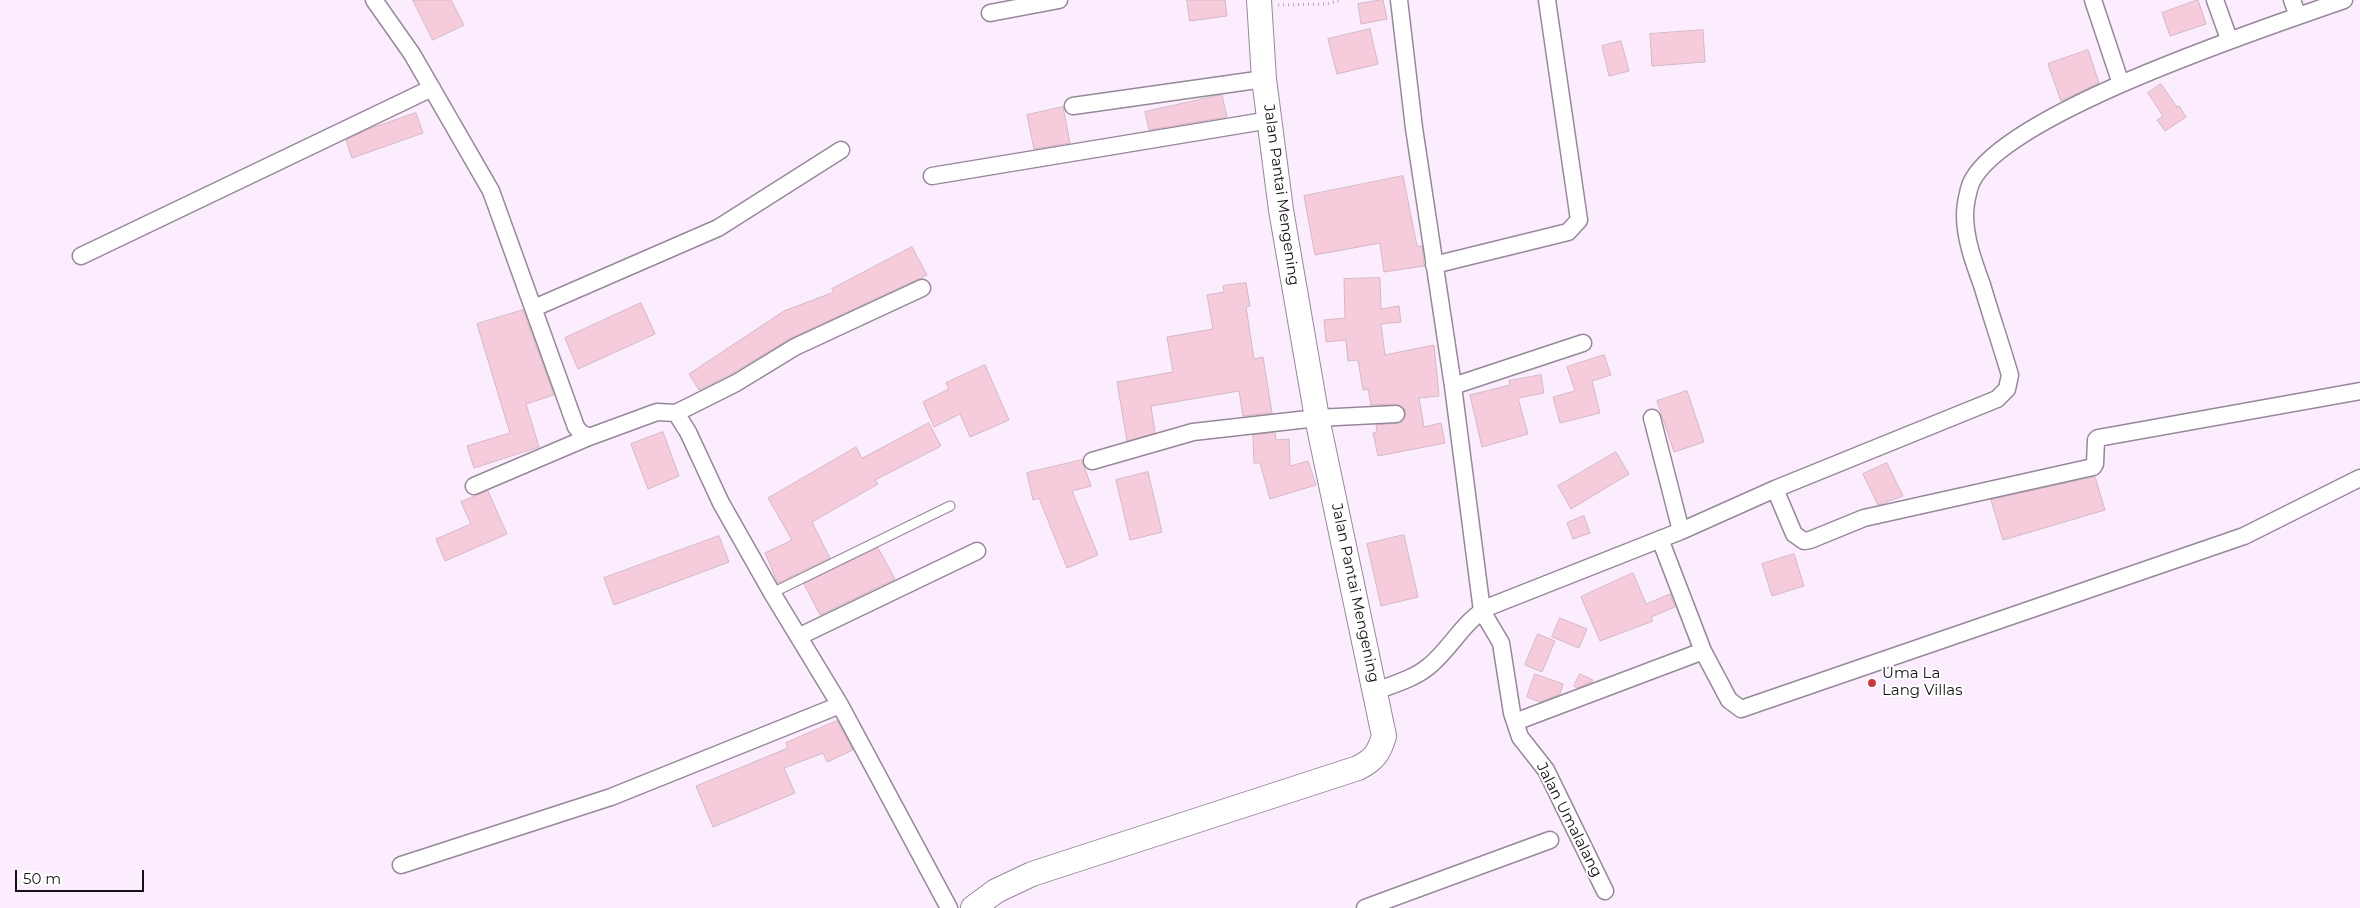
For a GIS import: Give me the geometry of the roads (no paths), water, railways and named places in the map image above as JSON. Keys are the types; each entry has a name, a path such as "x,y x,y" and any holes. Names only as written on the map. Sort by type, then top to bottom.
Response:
{"street":[{"path":"374,0 412,54 491,191 576,427 581,433 589,437"},
{"path":"990,13 1059,0"},
{"path":"1399,0 1414,128 1486,608"},
{"path":"1434,264 1568,232 1579,220 1547,0"},
{"path":"2093,0 2121,84"},
{"path":"2215,0 2229,40"},
{"path":"2292,0 2298,16"},
{"path":"1376,691 1409,679 1428,667 1486,608 1681,531 1775,489 1984,406 1997,399 2007,389 2010,375 1970,249 1965,215 1970,187 1981,166 2025,132 2121,84 2229,40 2344,0"},
{"name":"Jalan Pantai Mengening","path":"973,908 996,891 1032,874 1358,768 1377,756 1384,736 1317,418 1281,210 1264,80 1259,3"},
{"path":"1073,106 1264,80"},
{"path":"81,256 432,88"},
{"path":"932,176 1270,120"},
{"path":"534,308 718,228 841,150"},
{"path":"474,486 589,437 657,412 676,413 736,382 795,347 922,288"},
{"path":"1453,386 1582,343"},
{"path":"1775,489 1794,534 1804,541 1864,518 2093,467 2095,464 2096,440 2098,438 2360,392"},
{"path":"676,413 688,432 722,503 772,593 800,636 840,705 949,908"},
{"path":"1092,460 1193,432 1317,418 1396,414"},
{"path":"1652,418 1681,531"},
{"path":"1660,539 1703,651 1729,700 1741,709 2244,536 2360,478"},
{"path":"800,636 977,551"},
{"name":"Jalan Umalalang","path":"1486,608 1501,643 1515,722 1520,736 1546,770 1605,892"},
{"path":"1515,722 1703,651"},
{"path":"401,865 611,798 840,705"},
{"path":"1365,908 1550,840"}],"lane":[{"path":"772,593 950,506"}],"place":[{"name":"Uma La Lang Villas","path":"1872,683"}]}
